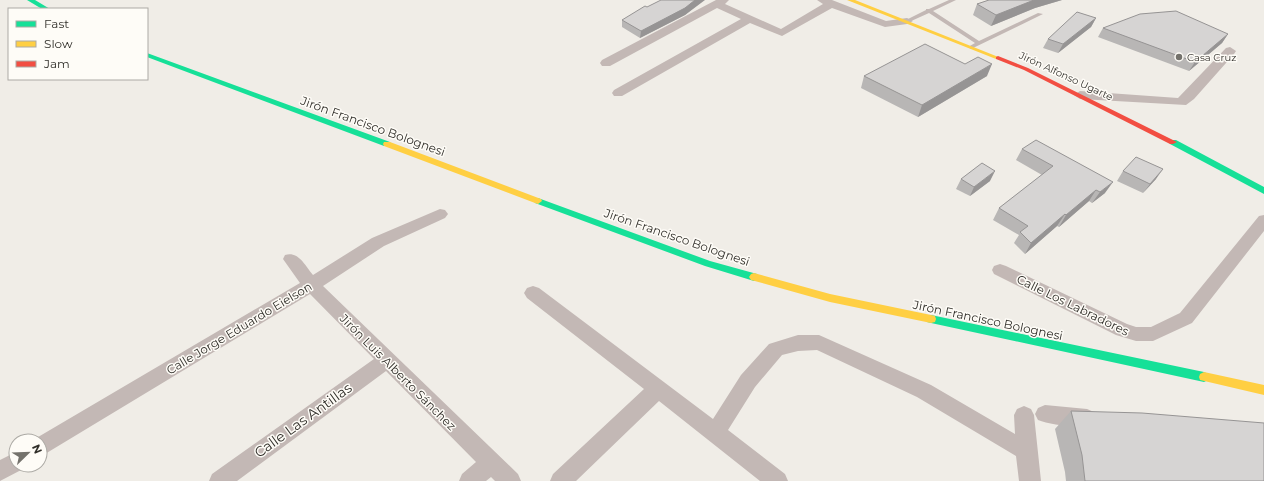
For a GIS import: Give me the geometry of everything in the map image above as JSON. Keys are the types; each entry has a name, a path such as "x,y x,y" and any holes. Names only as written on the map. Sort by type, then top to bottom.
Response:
{"street":[{"path":"30,0 45,8"},
{"name":"Jirón Alfonso Ugarte","path":"850,0 974,44 1147,127 1264,191"},
{"path":"606,63 720,2 749,18 782,33 826,2 885,24 907,21"},
{"path":"618,94 749,18"},
{"path":"1080,95 1181,102 1189,96 1230,51"},
{"name":"Jirón Francisco Bolognesi","path":"148,55 708,264 830,298 1264,390"},
{"name":"Calle Jorge Eduardo Eielson","path":"48,442 311,285 378,242 440,214"},
{"name":"Calle Los Labradores","path":"1000,270 1122,330 1136,334 1153,334 1186,318 1264,220"},
{"name":"Jirón Luis Alberto Sánchez","path":"291,258 311,285 510,481"},
{"path":"533,293 658,390 716,432 777,481"},
{"path":"716,432 748,381 776,349 798,343 819,342 924,391 1026,451"},
{"name":"Calle Las Antillas","path":"220,481 386,360"},
{"path":"562,481 658,390"},
{"path":"1045,414 1109,420"},
{"path":"1024,415 1026,451 1030,481"},
{"path":"470,481 491,463"}],"lane":[{"path":"907,21 928,10 954,0"},
{"path":"928,10 974,44 1040,14"}],"building":[{"path":"661,0 695,0 685,8 641,31 622,20 645,6 647,7"},
{"path":"989,0 1034,0 996,15 977,4"},
{"name":"Casa Cruz","path":"1176,11 1228,34 1195,62 1103,28 1140,14"},
{"path":"1077,12 1096,18 1063,44 1048,39"},
{"path":"925,44 965,64 978,57 992,64 922,105 864,76"},
{"path":"1036,140 1113,182 1100,192 1096,190 1031,243 1020,232 1028,226 999,208 1053,166 1022,149"},
{"path":"1136,157 1163,169 1150,184 1123,171"},
{"path":"982,163 995,171 974,187 961,179"},
{"path":"1071,411 1142,413 1264,423 1264,481 1085,481 1082,455"}],"traffic: fast":[{"path":"30,0 45,8"},
{"path":"148,55 387,144"},
{"path":"1173,142 1264,191"},
{"path":"538,201 708,264 754,277"},
{"path":"931,319 1204,377"}],"traffic: slow":[{"path":"850,0 998,58"},
{"path":"387,144 538,201"},
{"path":"754,277 830,298 931,319"},
{"path":"1204,377 1264,390"}],"traffic: jam":[{"path":"998,58 1026,69 1173,142"}],"place":[{"name":"Casa Cruz","path":"1179,57"}]}
